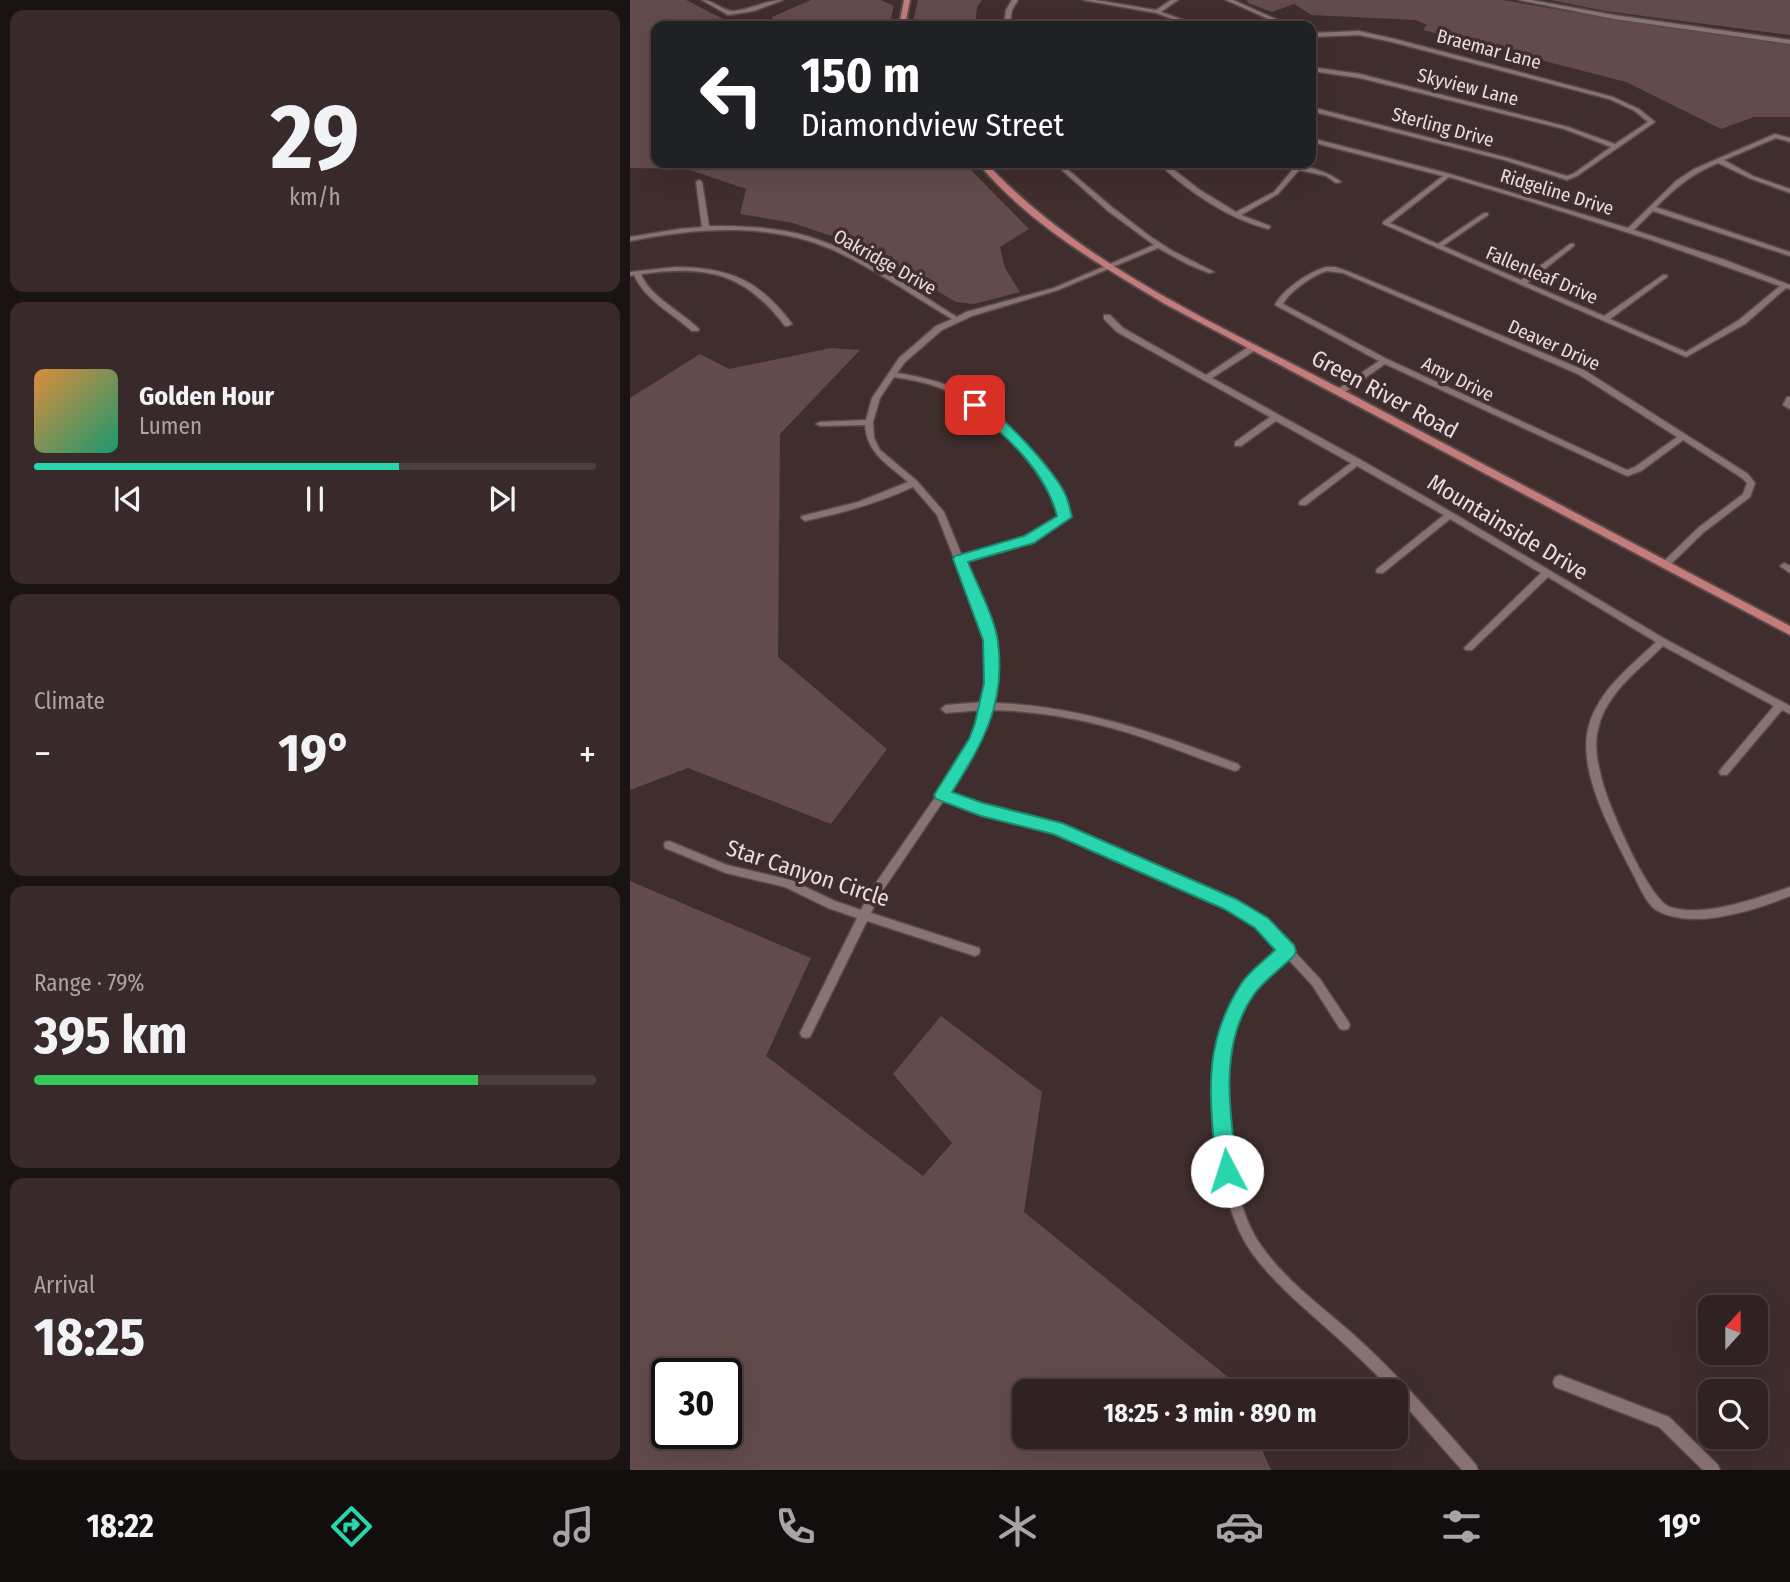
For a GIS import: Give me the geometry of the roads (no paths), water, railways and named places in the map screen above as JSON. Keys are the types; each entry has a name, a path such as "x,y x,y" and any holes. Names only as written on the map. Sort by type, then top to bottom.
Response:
{"main road":[{"path":"903,21 907,0"},
{"name":"Green River Road","path":"987,168 1044,221 1107,266 1254,347 1790,631"}],"street":[{"path":"705,0 728,13 752,10 780,0"},
{"path":"1008,21 1009,10 1015,0"},
{"path":"1086,0 1157,12 1183,21"},
{"path":"1157,12 1175,0"},
{"path":"1229,0 1277,21"},
{"path":"1522,0 1614,16 1790,40"},
{"path":"1537,0 1790,40"},
{"name":"Braemar Lane","path":"1316,34 1359,33 1393,40 1611,98 1637,110 1652,122 1615,146"},
{"name":"Skyview Lane","path":"1316,69 1337,71 1566,128 1615,146"},
{"name":"Sterling Drive","path":"1316,111 1506,159 1567,178 1615,146"},
{"path":"1629,231 1678,182 1696,170 1775,136 1790,140"},
{"name":"Ridgeline Drive","path":"1316,141 1448,175 1629,231 1787,286"},
{"path":"1718,160 1751,177 1790,191"},
{"path":"1063,168 1111,211 1155,243 1192,265 1211,272"},
{"path":"1168,168 1237,214 1255,224 1268,227"},
{"path":"1237,214 1276,193 1297,168"},
{"path":"1302,168 1328,175 1338,182"},
{"name":"Fallenleaf Drive","path":"1448,175 1385,223 1686,355 1742,322 1787,286"},
{"path":"699,182 706,229"},
{"path":"1652,208 1790,254"},
{"path":"1437,247 1486,214"},
{"name":"Oakridge Drive","path":"630,239 706,229 752,230 806,239 830,247 864,264 956,319"},
{"path":"806,1033 889,869 942,795 976,741 988,706 992,683 991,640 941,514 914,482 877,451 870,438 869,422 876,398 892,374 918,344 956,319 1041,294 1155,243"},
{"path":"1522,282 1572,245"},
{"name":"Deaver Drive","path":"1279,305 1282,298 1326,267 1336,268 1581,372 1734,468 1751,483 1747,495 1701,530 1665,565"},
{"path":"695,329 673,309 645,290 634,274 692,269 741,278 776,306 788,324"},
{"path":"1605,319 1665,276"},
{"name":"Amy Drive","path":"1279,305 1384,361 1627,473 1638,469 1682,437"},
{"name":"Mountainside Drive","path":"1107,317 1120,330 1450,515 1661,641 1785,707"},
{"path":"1207,378 1254,347"},
{"path":"1339,392 1384,361"},
{"path":"892,374 928,380 957,392 993,418 1044,472 1059,495 1065,517 1029,540 960,559"},
{"path":"1238,444 1276,417"},
{"path":"820,424 869,422"},
{"path":"1303,503 1359,463"},
{"path":"805,518 860,506 888,496 914,482"},
{"path":"1380,571 1450,515"},
{"path":"1469,648 1547,573"},
{"path":"1661,641 1607,698 1594,722 1591,741 1597,784 1649,894 1660,907 1679,912 1723,911 1756,905 1790,891"},
{"path":"946,709 1013,705 1067,712 1112,723 1234,767"},
{"path":"1724,772 1785,707"},
{"path":"942,795 981,809 1056,828 1230,904 1261,923 1316,982 1344,1025"},
{"name":"Star Canyon Circle","path":"668,845 726,869 787,883 832,905 975,951"},
{"path":"1287,951 1248,988 1225,1034 1220,1062 1227,1171 1235,1208 1252,1244 1280,1278 1364,1353 1471,1470"},
{"path":"1560,1382 1664,1422 1713,1470"}],"waterway":[{"path":"1625,0 1662,9 1697,5 1743,9 1783,24 1788,29"}]}
